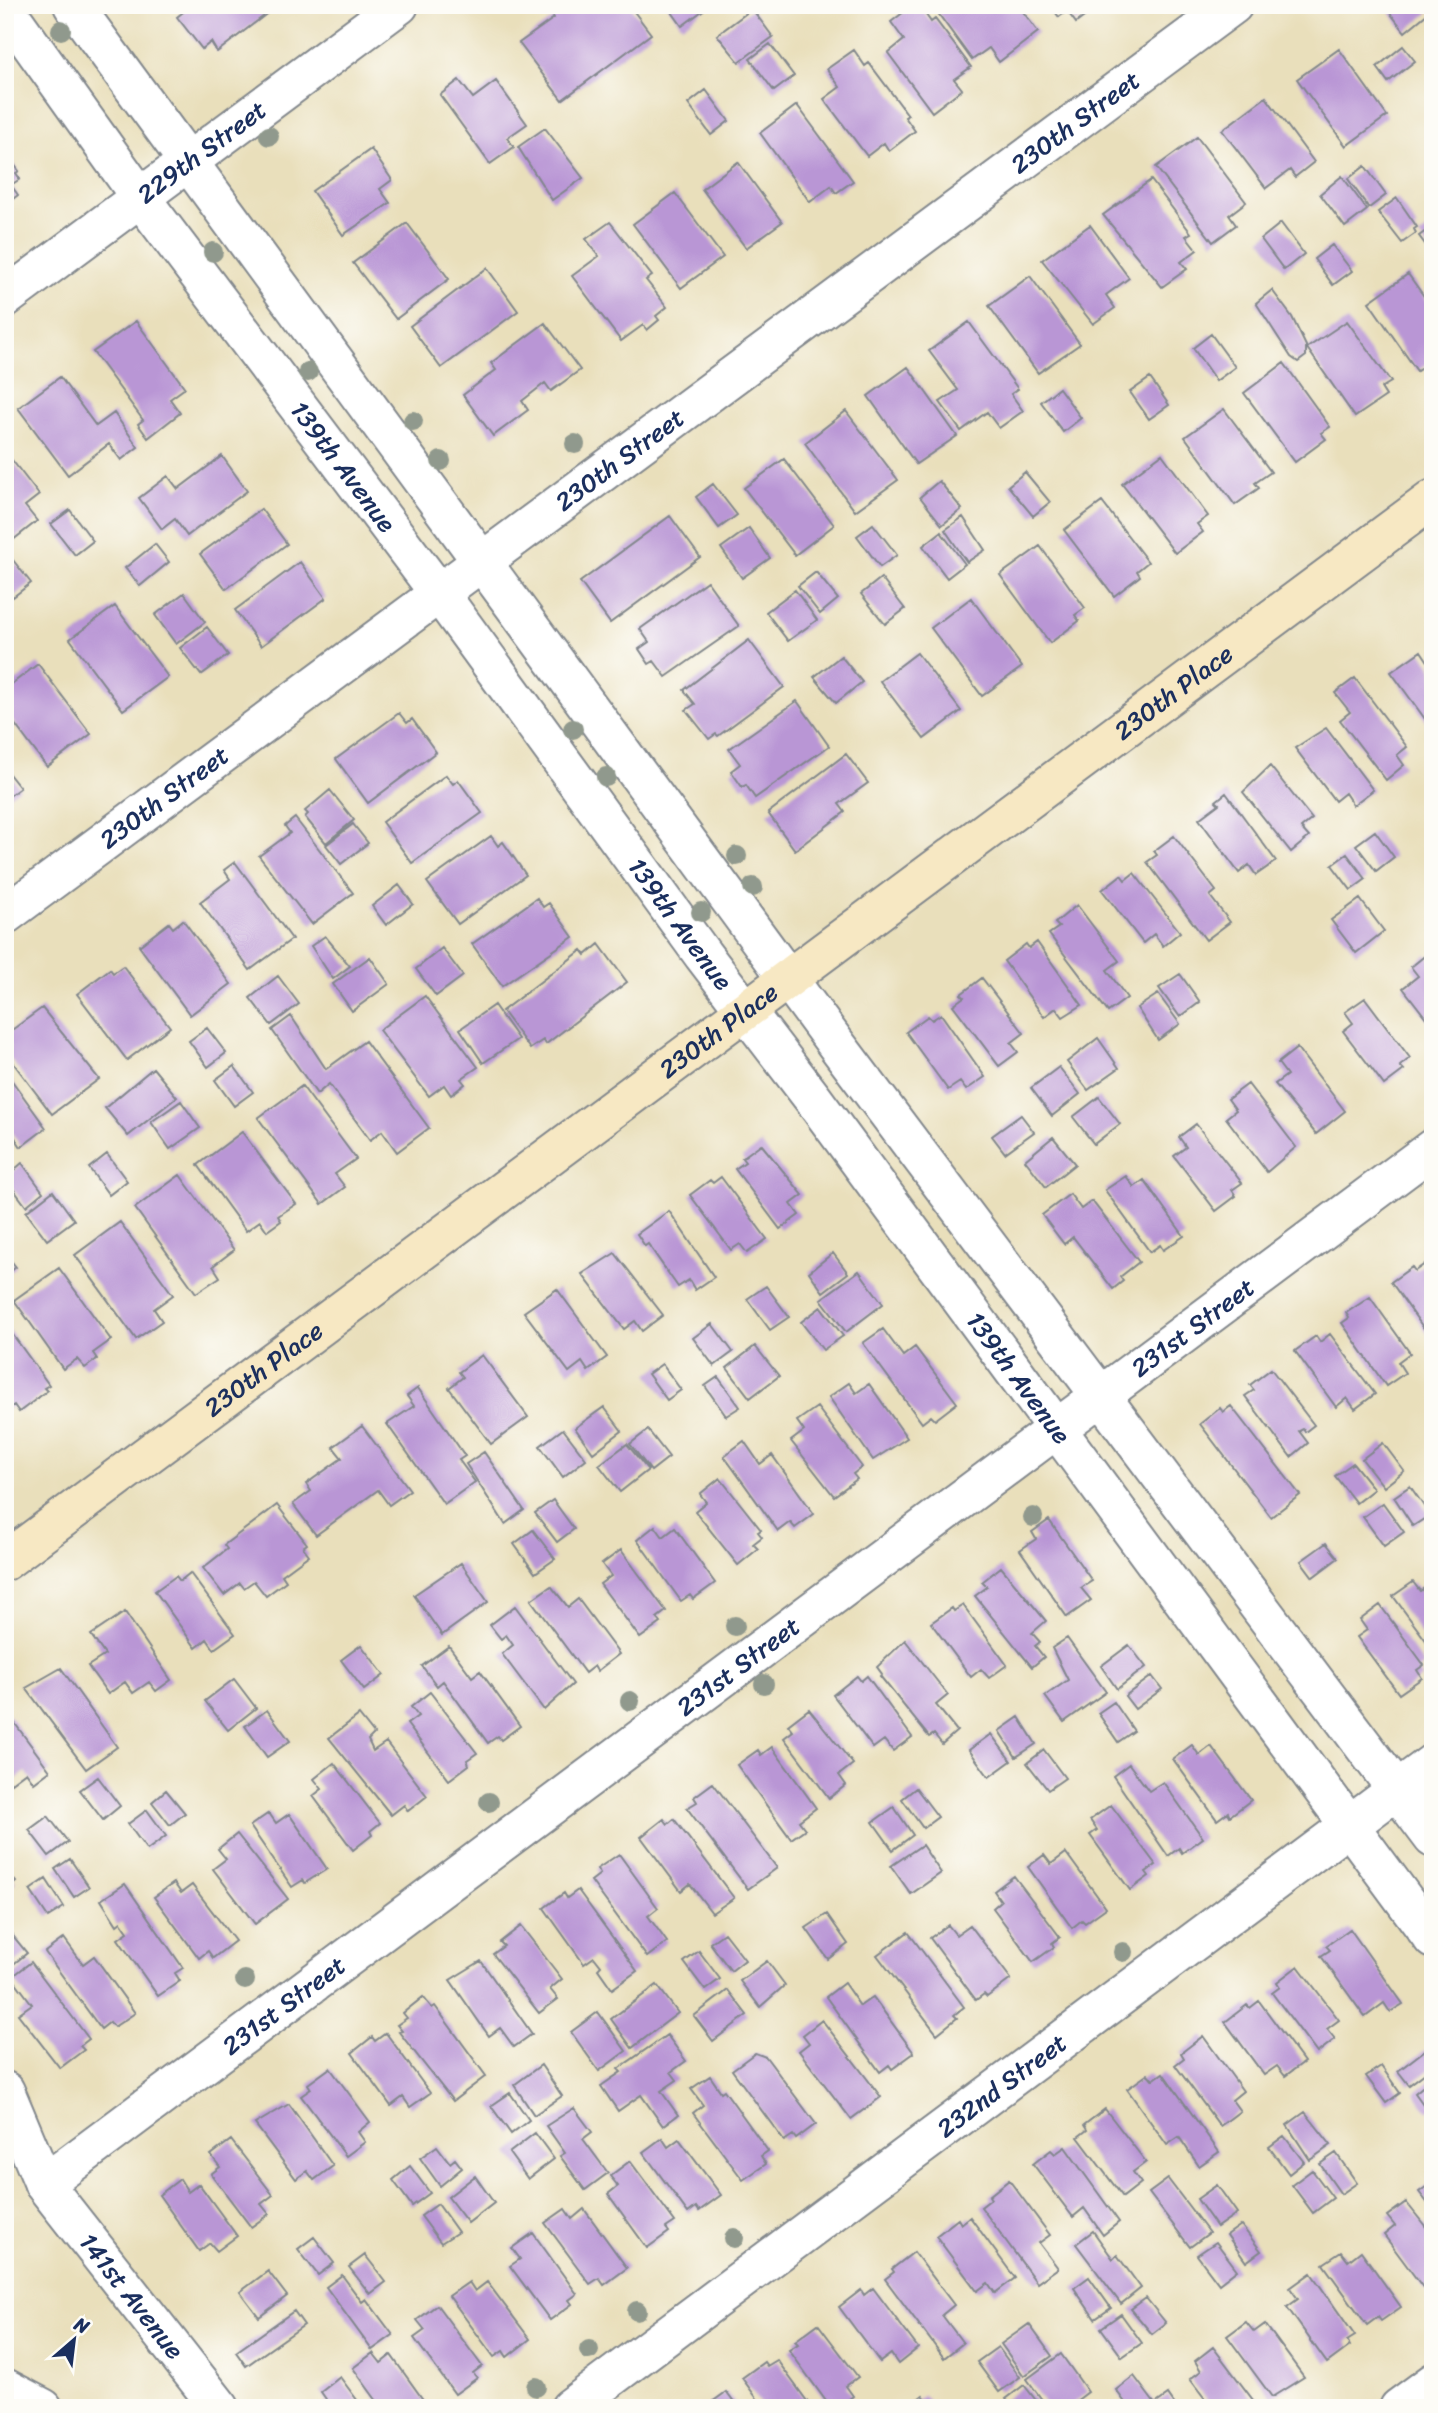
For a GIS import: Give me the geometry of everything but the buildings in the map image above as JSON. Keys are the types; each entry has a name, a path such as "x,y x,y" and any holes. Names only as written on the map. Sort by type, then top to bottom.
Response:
{"street":[{"name":"139th Avenue","path":"73,5 788,979 1433,1838"},
{"name":"229th Street","path":"5,298 399,5"},
{"name":"230th Street","path":"5,915 1233,5"},
{"name":"139th Avenue","path":"5,8 140,197 439,593 745,1011 1433,1939"},
{"name":"230th Place","path":"5,1561 1433,499"},
{"name":"231st Street","path":"44,2184 1055,1427 1433,1148"},
{"name":"232nd Street","path":"570,2408 1433,1763"},
{"name":"141st Avenue","path":"5,2091 44,2184 220,2408"},
{"name":"141st Avenue","path":"5,2160 44,2184"},
{"path":"1399,2408 1433,2383"},
{"path":"5,2388 43,2408"}]}
